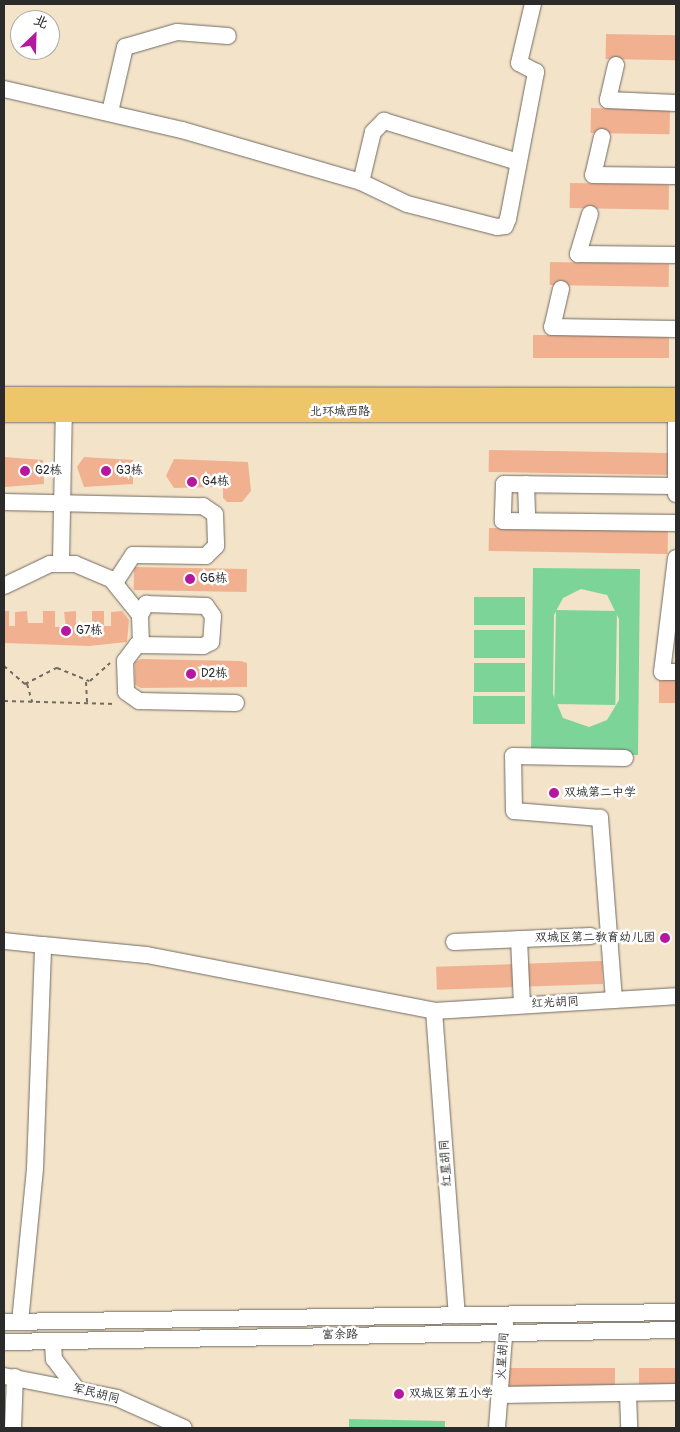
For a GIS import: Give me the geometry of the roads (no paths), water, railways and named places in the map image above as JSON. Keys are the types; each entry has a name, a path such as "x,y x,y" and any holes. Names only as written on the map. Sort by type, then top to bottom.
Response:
{"main road":[{"name":"北环城西路","path":"4,397 64,405 676,412"},
{"name":"北环城西路","path":"4,412 64,405 676,398"}],"street":[{"path":"4,89 110,112 361,182 407,204 497,227 505,226 508,219 536,72 520,63 533,4"},
{"path":"110,112 125,47 177,32 228,36"},
{"path":"616,65 608,100 676,103"},
{"path":"361,182 373,132 384,121 518,162"},
{"path":"602,137 593,175 676,176"},
{"path":"590,214 578,254 676,255"},
{"path":"561,289 552,327 676,329"},
{"path":"61,561 64,405"},
{"path":"676,412 676,494"},
{"path":"676,486 504,484 503,521 676,523"},
{"path":"526,484 527,521"},
{"path":"4,502 204,506 214,514 216,546 206,556 133,555 115,583"},
{"path":"676,558 672,634 662,672 676,672"},
{"path":"4,586 24,572 61,561 91,569 115,583 140,615"},
{"path":"141,645 140,615 146,604 202,604 213,616 213,638 207,645 141,645 126,660 129,697 139,702 236,703"},
{"path":"614,1000 600,818 514,811 513,756 625,758"},
{"path":"454,942 591,936"},
{"path":"519,939 522,1005"},
{"name":"红光胡同","path":"4,941 147,955 434,1010 676,996"},
{"path":"12,1322 36,1168 43,945"},
{"name":"红星胡同","path":"434,1010 457,1315"},
{"name":"富余路","path":"12,1322 676,1312"},
{"name":"火星胡同","path":"498,1428 506,1314"},
{"name":"富余路","path":"4,1342 676,1330"},
{"path":"53,1342 54,1359 77,1389"},
{"path":"9,1376 13,1428"},
{"name":"军民胡同","path":"9,1376 117,1398 184,1428"},
{"path":"500,1395 676,1392"},
{"path":"628,1393 629,1428"}],"place":[{"name":"G2栋","path":"25,471"},
{"name":"G3栋","path":"106,471"},
{"name":"G4栋","path":"192,482"},
{"name":"G6栋","path":"190,579"},
{"name":"G7栋","path":"66,631"},
{"name":"D2栋","path":"191,674"},
{"name":"双城第二中学","path":"554,793"},
{"name":"双城区第二教育幼儿园","path":"665,938"},
{"name":"双城区第五小学","path":"399,1394"}]}
